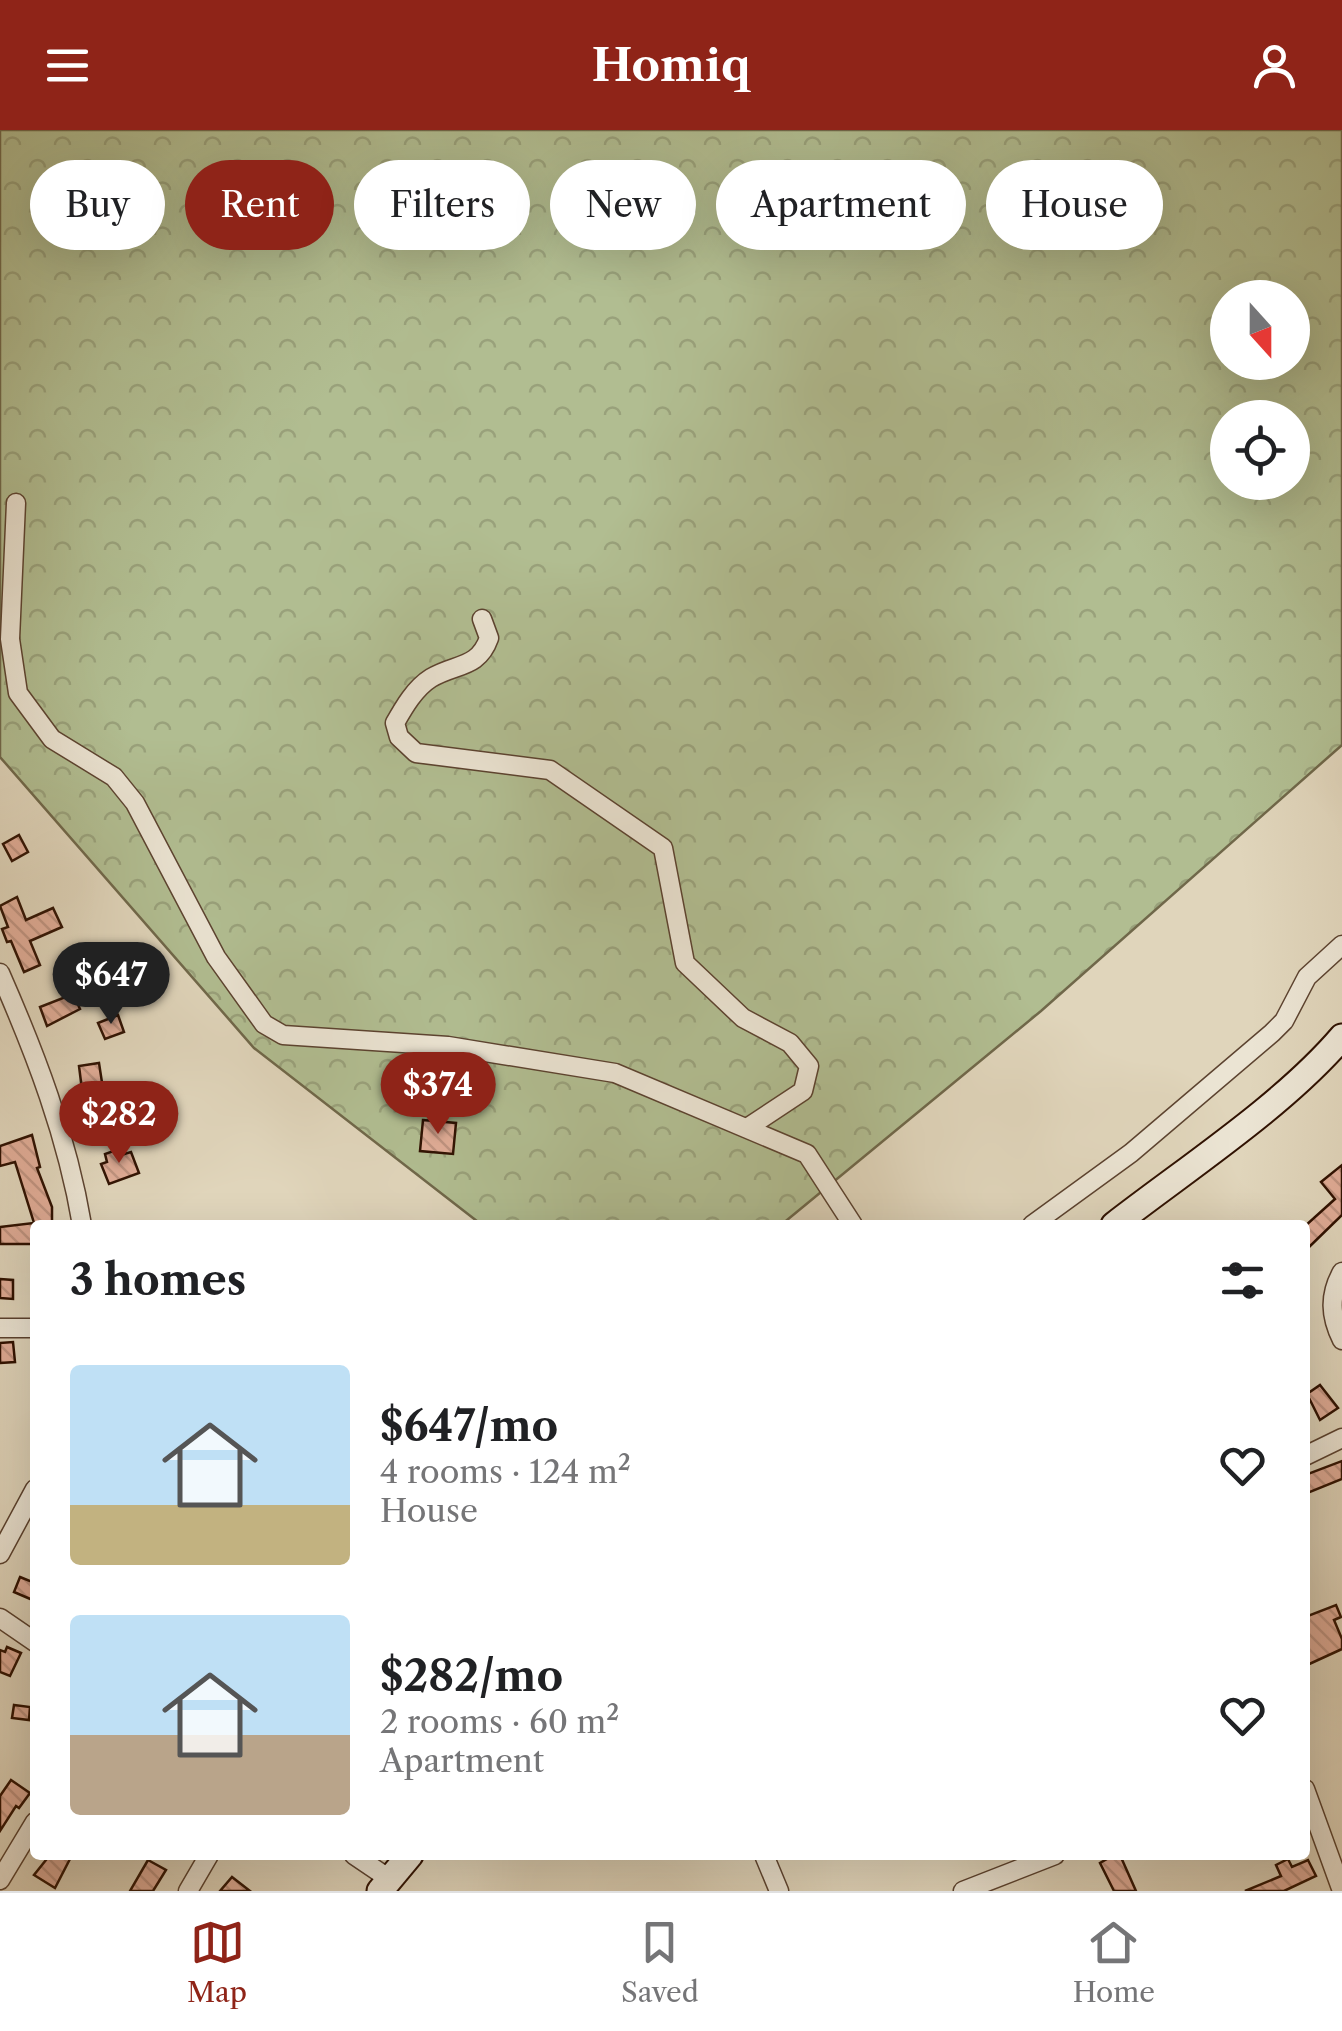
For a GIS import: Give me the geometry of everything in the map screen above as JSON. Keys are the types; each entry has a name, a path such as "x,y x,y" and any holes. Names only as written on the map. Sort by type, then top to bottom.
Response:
{"main road":[{"path":"1120,1220 1271,1104 1342,1037"},
{"path":"384,1885 406,1860"}],"street":[{"path":"16,503 10,639 18,693 52,739 114,777 135,803 216,957 264,1024 283,1035 448,1046 615,1073 807,1154 851,1220"},
{"path":"482,619 489,638 484,653 430,679 419,690 395,723 399,738 416,753 550,770 664,848 685,963 743,1018 790,1043 809,1066 803,1091 747,1128"},
{"path":"1039,1220 1131,1153 1272,1033 1284,1021 1307,977 1342,946"},
{"path":"0,973 45,1082 67,1150 81,1220"},
{"path":"1342,1272 1331,1292 1334,1324 1342,1340"},
{"path":"0,1328 30,1328"},
{"path":"1310,1454 1342,1438"},
{"path":"0,1554 30,1498"},
{"path":"0,1618 30,1639"},
{"path":"1310,1799 1333,1843 1342,1891"},
{"path":"0,1880 30,1830"},
{"path":"188,1891 206,1860"},
{"path":"359,1860 384,1885"},
{"path":"766,1860 779,1891"},
{"path":"963,1891 1043,1860"}],"green space":[{"path":"0,130 1342,130 1342,745 1041,1011 787,1220 476,1220 254,1048 0,757"}],"building":[{"path":"19,835 28,852 12,861 3,844"},
{"path":"17,897 26,920 53,908 62,927 30,941 40,965 24,972 2,929 8,927 0,906"},
{"path":"73,994 80,1009 47,1026 40,1007"},
{"path":"118,1015 124,1032 105,1039 98,1023"},
{"path":"99,1063 103,1089 93,1091 102,1117 87,1123 81,1107 84,1106 79,1066"},
{"path":"423,1120 456,1123 453,1154 420,1151"},
{"path":"32,1135 52,1220 33,1220 15,1162 0,1166 0,1146"},
{"path":"119,1149 121,1155 131,1152 139,1173 109,1184 101,1164 107,1162 105,1154"},
{"path":"1342,1165 1342,1215 1310,1246 1310,1222 1335,1199 1321,1182"},
{"path":"30,1223 30,1244 0,1244 0,1227"},
{"path":"0,1279 13,1280 13,1299 0,1298"},
{"path":"13,1342 15,1362 0,1363 0,1343"},
{"path":"1320,1385 1338,1408 1320,1420 1310,1392"},
{"path":"1342,1461 1342,1479 1310,1492 1310,1473"},
{"path":"20,1577 30,1581 30,1599 14,1592"},
{"path":"1336,1605 1341,1617 1334,1620 1342,1649 1310,1664 1310,1615"},
{"path":"7,1647 21,1653 10,1676 0,1672 0,1650 5,1652"},
{"path":"14,1705 30,1707 29,1720 12,1718"},
{"path":"11,1780 30,1793 0,1831 0,1796"},
{"path":"46,1860 69,1860 55,1888 34,1875"},
{"path":"148,1860 166,1870 153,1891 130,1891"},
{"path":"1122,1860 1136,1891 1114,1891 1100,1863"},
{"path":"1288,1860 1292,1867 1308,1860 1316,1876 1284,1891 1245,1891 1281,1876 1276,1865"},
{"path":"232,1877 250,1891 220,1891"}]}
